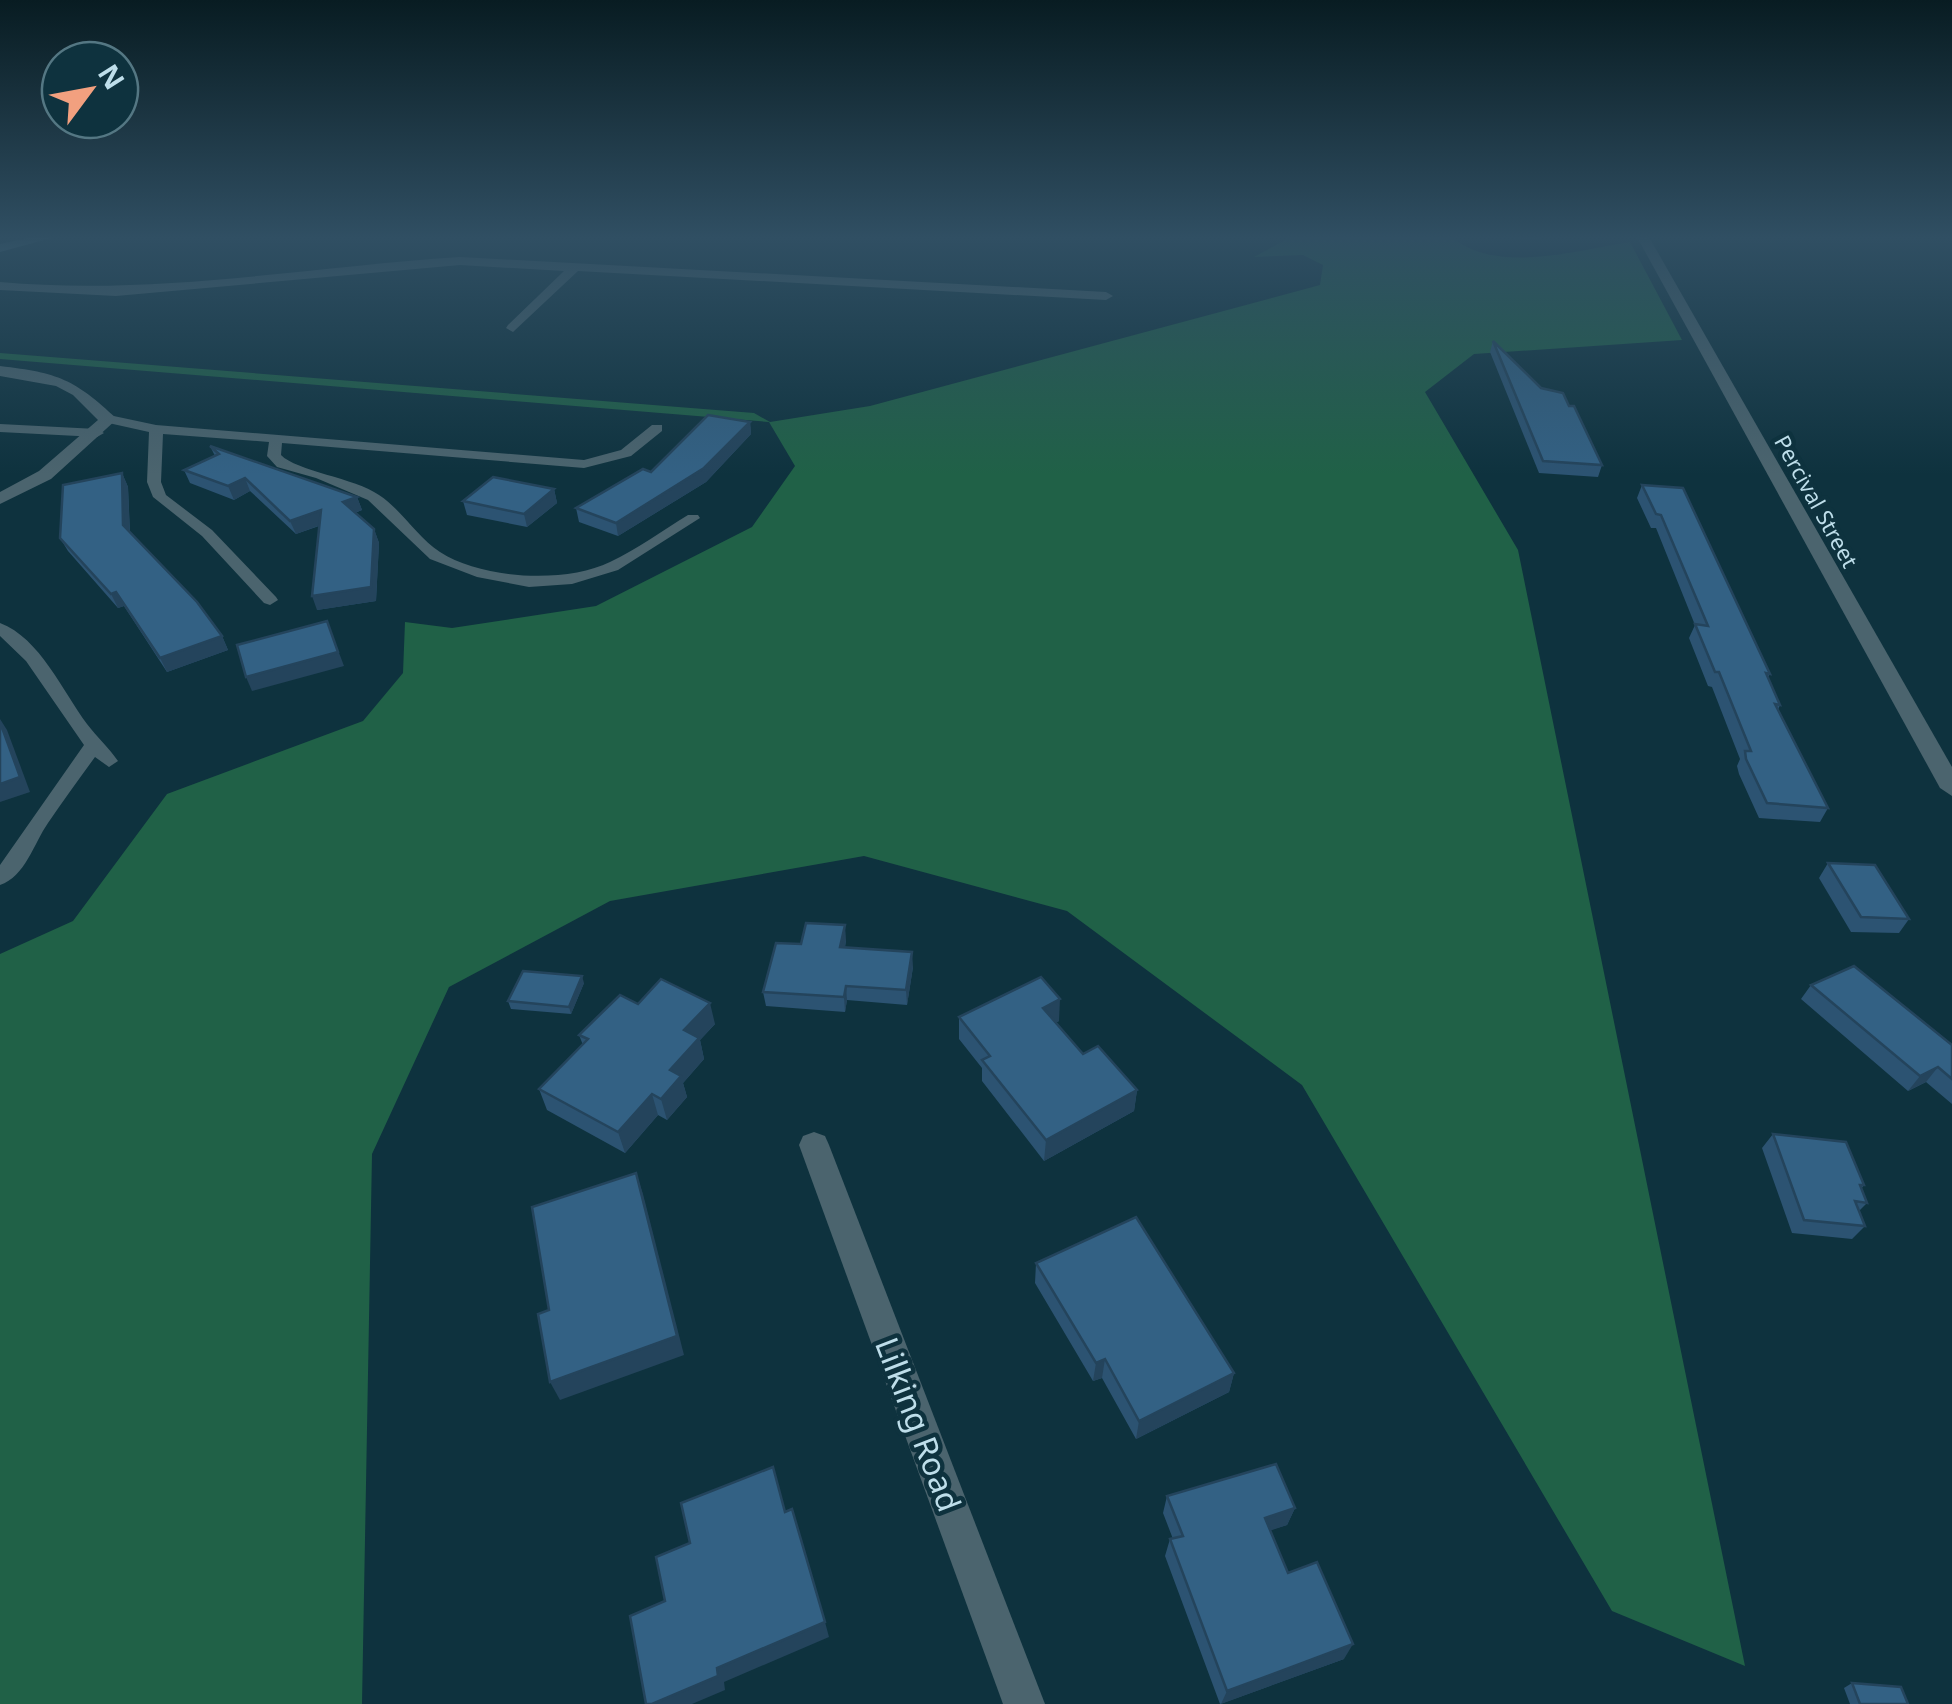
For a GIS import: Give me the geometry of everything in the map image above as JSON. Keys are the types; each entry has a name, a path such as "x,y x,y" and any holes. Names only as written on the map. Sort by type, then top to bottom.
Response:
{"street":[{"path":"513,328 525,317"},
{"name":"Percival Street","path":"1688,317 1952,788"},
{"path":"0,370 58,382 82,394 103,426 45,475 0,498"},
{"name":"Lilking Road","path":"814,1145 1024,1704"}],"lane":[{"path":"0,428 103,426 584,464 626,453 656,428"},
{"path":"156,430 154,482 160,497 207,533 270,600"},
{"path":"278,438 274,456 282,464 322,475 374,498 435,556 483,574 529,582 572,579 613,566 693,518"},
{"path":"0,628 57,688 93,746 109,760"},
{"path":"0,878 18,858 36,825 93,746"}],"green space":[{"path":"1203,317 1670,317 1682,340 1474,354 1425,392 1518,550 1745,1666 1612,1611 1302,1085 1067,911 864,856 610,901 449,987 372,1154 362,1704 0,1704 0,954 73,921 167,794 363,721 403,673 405,622 452,628 596,606 752,527 795,466 769,422 0,359 0,353 754,413 770,422 870,406"}],"building":[{"path":"1493,341 1541,388 1563,393 1569,406 1574,406 1602,465 1543,461"},
{"path":"708,415 750,422 704,468 616,523 576,508 643,469 651,472"},
{"path":"210,446 357,497 343,502 374,529 371,587 312,596 321,510 290,521 245,478 228,486 184,470 219,454"},
{"path":"122,473 123,525 197,602 222,636 160,658 116,592 111,594 60,538 63,485"},
{"path":"493,477 554,489 524,514 463,501"},
{"path":"1642,485 1683,488 1770,674 1766,673 1780,705 1775,704 1828,808 1767,803 1746,759 1745,751 1751,751 1695,624 1708,626 1661,515 1656,514"},
{"path":"327,621 338,652 246,677 237,645"},
{"path":"0,722 20,777 0,784"},
{"path":"1828,863 1875,865 1909,919 1861,917"},
{"path":"806,923 845,925 840,947 912,952 906,990 846,986 844,997 763,992 776,943 801,944"},
{"path":"1854,966 1952,1045 1952,1079 1938,1067 1920,1076 1811,985"},
{"path":"523,971 582,976 569,1007 508,1001"},
{"path":"1041,977 1060,999 1043,1008 1083,1054 1098,1046 1137,1090 1046,1140 982,1060 990,1056 959,1017"},
{"path":"661,979 710,1003 684,1030 699,1038 670,1070 681,1076 661,1099 652,1094 618,1132 539,1089 588,1039 579,1035 620,995 638,1004"},
{"path":"1773,1134 1846,1142 1864,1185 1860,1185 1867,1203 1855,1201 1865,1226 1804,1220"},
{"path":"636,1173 677,1336 550,1382 538,1314 549,1310 532,1207"},
{"path":"1136,1217 1234,1373 1139,1421 1105,1359 1096,1363 1036,1263"},
{"path":"1276,1464 1295,1508 1265,1518 1288,1573 1317,1562 1353,1644 1227,1691 1170,1539 1183,1536 1167,1496"},
{"path":"773,1467 785,1512 792,1509 825,1622 717,1668 718,1676 646,1704 630,1616 665,1601 656,1557 690,1543 681,1503"},
{"path":"1852,1683 1901,1687 1908,1704 1860,1704"}]}
